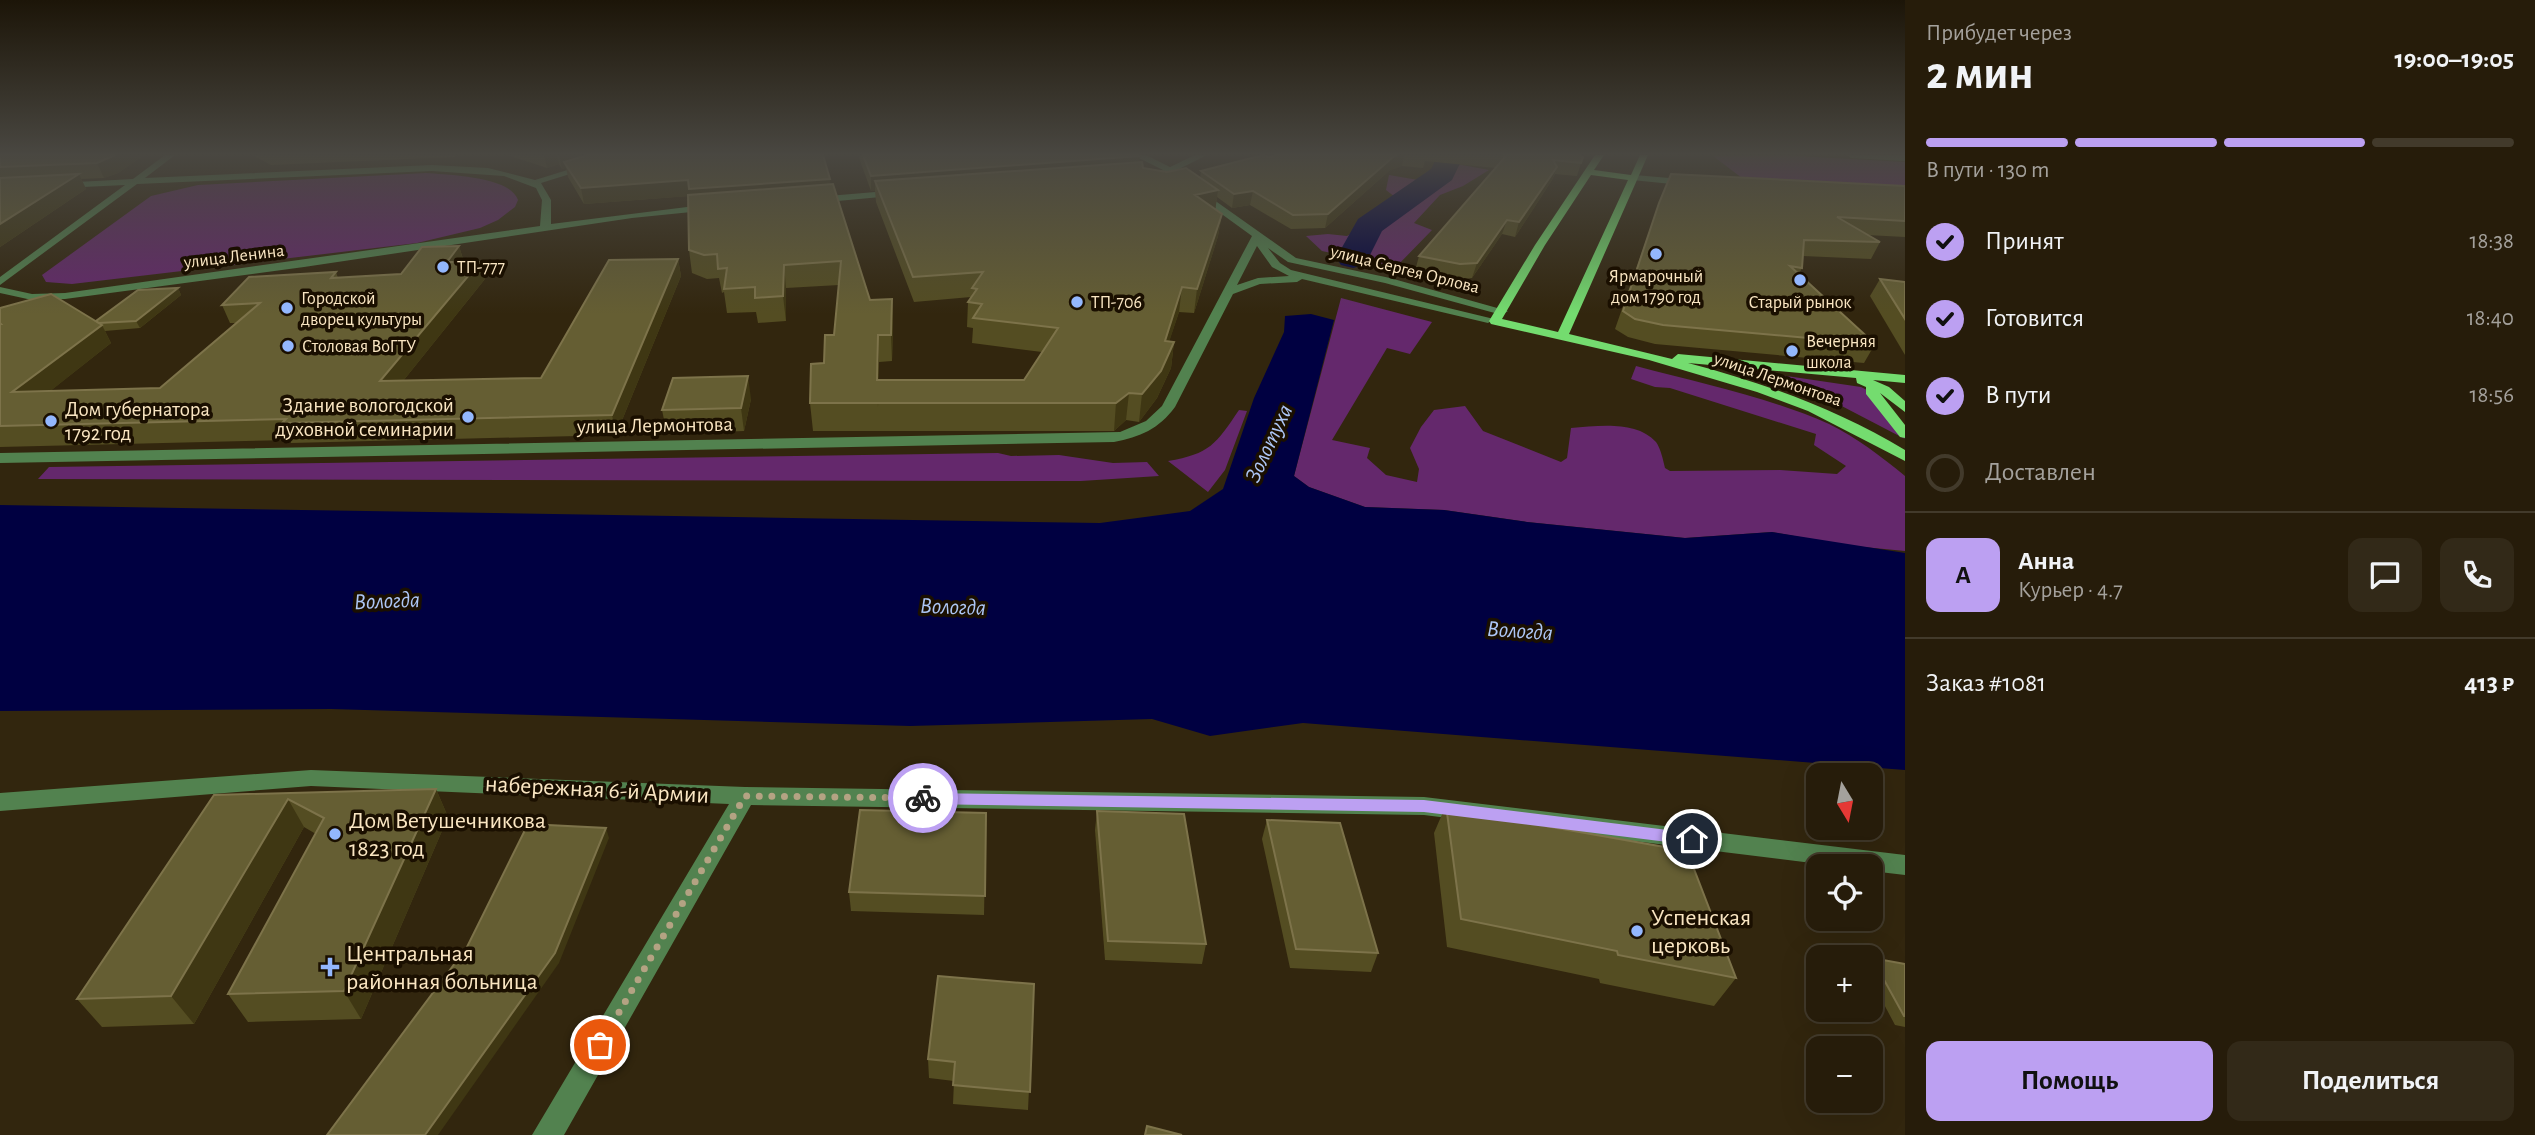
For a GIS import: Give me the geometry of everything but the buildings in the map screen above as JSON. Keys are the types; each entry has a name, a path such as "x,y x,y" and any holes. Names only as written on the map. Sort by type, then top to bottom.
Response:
{"main road":[{"path":"1499,316 1563,208"},
{"path":"1564,333 1621,208"},
{"name":"улица Сергея Орлова","path":"1499,316 1619,346 1681,358 1905,379"},
{"name":"улица Сергея Орлова","path":"1564,333 1632,354"},
{"path":"1632,354 1681,358"},
{"name":"улица Лермонтова","path":"1632,354 1735,382 1816,410 1875,437 1905,456"},
{"path":"1824,371 1873,384 1905,408"},
{"path":"1873,384 1905,379"},
{"path":"1873,384 1873,394 1905,434"}],"street":[{"path":"0,282 100,208"},
{"path":"545,228 546,208"},
{"name":"улица Ленина","path":"4,294 65,296 304,264 632,215 707,208"},
{"path":"1219,208 1257,236 1275,265"},
{"name":"улица Сергея Орлова","path":"1257,236 1293,260 1499,316"},
{"name":"улица Лермонтова","path":"0,458 1114,438 1130,435 1152,425 1168,407 1257,236"},
{"path":"1241,269 1275,265 1323,267"},
{"name":"улица Сергея Орлова","path":"1275,265 1288,274 1499,316"},
{"path":"1315,278 1303,271 1323,267"},
{"path":"1230,291 1258,281 1315,278"},
{"path":"22,310 65,296"},
{"name":"набережная 6-й Армии","path":"0,802 311,778 745,796 1424,806 1905,865"},
{"path":"547,1135 745,796"}],"shaded area":[{"path":"134,208 514,208 498,220 480,228 417,243 72,284 46,282 42,275"},
{"path":"1383,208 1428,208 1414,223 1432,230 1396,267 1322,251 1306,236 1347,236"},
{"path":"1341,298 1432,322 1410,354 1387,348 1332,440 1370,448 1367,458 1386,475 1417,482 1419,469 1410,448 1421,427 1434,410 1465,406 1483,431 1561,462 1567,458 1571,428 1616,426 1638,430 1648,435 1658,445 1665,468 1670,471 1780,470 1837,474 1846,466 1814,445 1816,434 1670,388 1655,387 1631,379 1636,366 1734,391 1806,414 1829,424 1868,448 1905,476 1905,551 1843,545 1772,532 1685,538 1527,522 1444,510 1365,507 1309,487 1294,476"},
{"path":"1711,365 1861,387 1867,390 1905,439 1834,402"},
{"path":"1239,410 1247,411 1225,470 1208,492 1168,461 1194,455 1211,446"},
{"path":"998,453 1011,456 1059,455 1113,463 1147,462 1159,476 1081,481 38,479 49,467"}],"water":[{"name":"Вологда","path":"1311,314 1334,320 1294,476 1309,487 1365,507 1444,510 1527,522 1685,538 1772,532 1905,553 1905,770 1883,768 1883,763 1815,763 1303,723 1210,736 1152,719 910,726 331,709 0,711 0,505 1100,523 1190,511 1223,489 1254,398 1284,332 1285,316"}],"waterway":[{"name":"Золотуха","path":"1353,258 1369,226 1394,208"}],"way so far":[{"path":"600,1045 745,796 923,798"}],"place":[{"name":"Ярмарочный дом 1790 год","path":"1656,254"},
{"name":"ТП-777","path":"443,267"},
{"name":"Старый рынок","path":"1800,280"},
{"name":"ТП-706","path":"1077,302"},
{"name":"Городской дворец культуры","path":"287,308"},
{"name":"Столовая ВоГТУ","path":"288,346"},
{"name":"Вечерняя школа","path":"1792,351"},
{"name":"Здание вологодской духовной семинарии","path":"468,417"},
{"name":"Дом губернатора 1792 год","path":"51,421"},
{"name":"Дом Ветушечникова 1823 год","path":"335,834"},
{"name":"Успенская церковь","path":"1637,931"},
{"name":"Центральная районная больница","path":"330,967"}],"route":[{"path":"923,798 1424,806 1692,839"}]}
